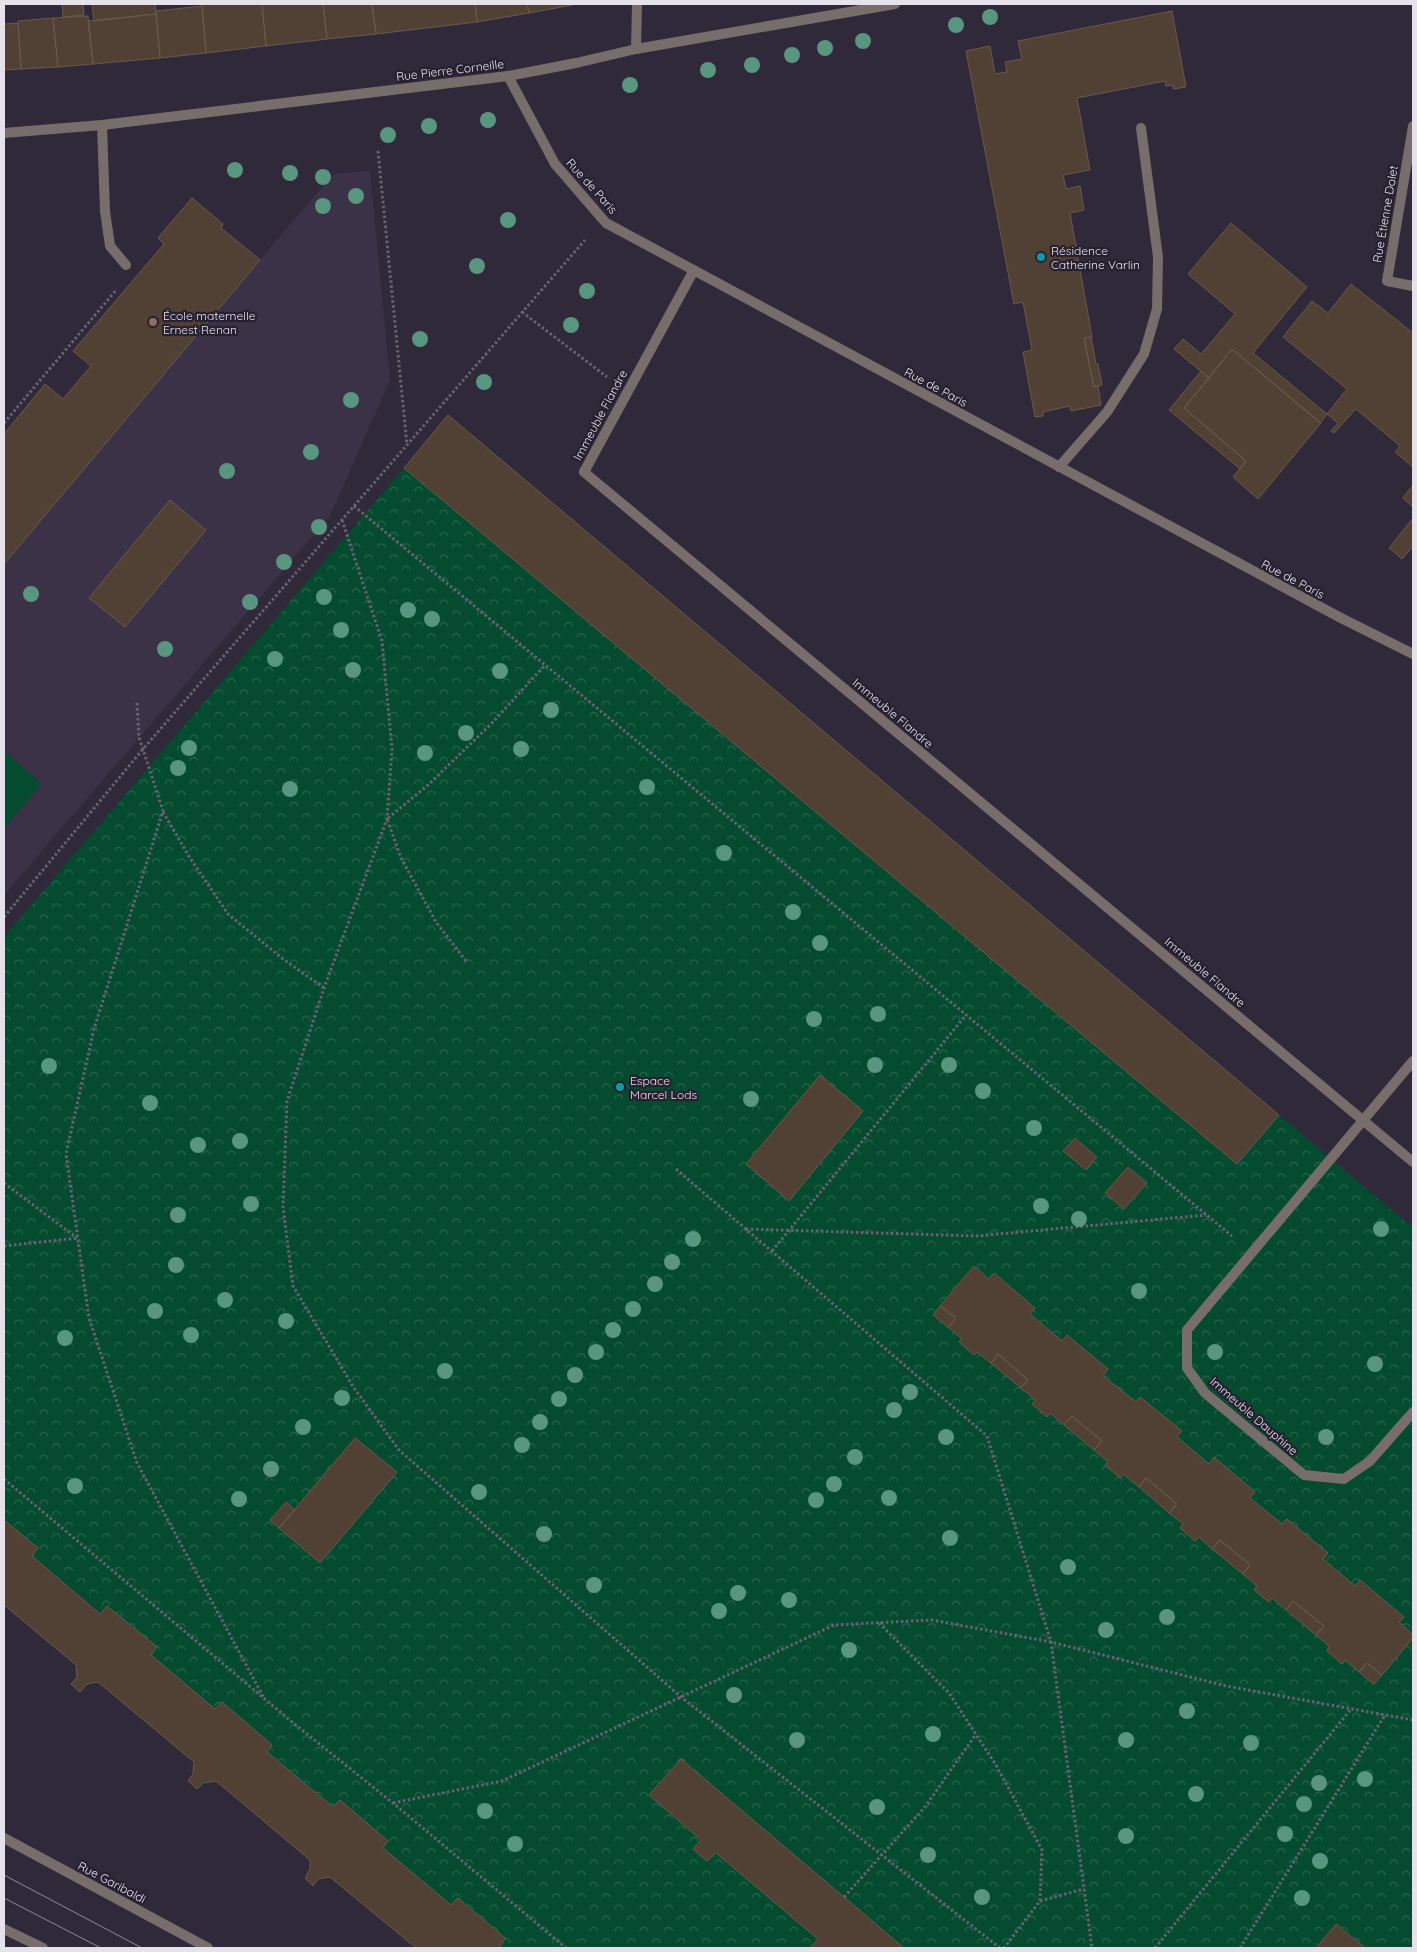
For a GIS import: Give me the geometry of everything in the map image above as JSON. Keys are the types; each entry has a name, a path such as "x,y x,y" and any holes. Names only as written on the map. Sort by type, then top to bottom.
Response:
{"street":[{"path":"636,49 637,4"},
{"name":"Rue Pierre Corneille","path":"4,133 102,125 508,76 636,49 895,4"},
{"name":"Rue de Paris","path":"508,76 555,164 606,223 1341,618 1413,654"},
{"path":"102,125 105,210 110,246 126,265"},
{"name":"Rue Étienne Dolet","path":"1413,126 1387,281 1413,286"},
{"path":"1059,467 1107,412 1144,354 1157,309 1158,257 1140,128"},
{"name":"Immeuble Flandre","path":"694,270 584,472 1363,1120"},
{"name":"Immeuble Dauphine","path":"1413,1061 1187,1330 1187,1368 1205,1393 1304,1475 1344,1480 1370,1461 1413,1412"},
{"path":"1363,1120 1413,1162"},
{"name":"Rue Garibaldi","path":"4,1838 208,1948"},
{"path":"4,1930 43,1948"}],"path":[{"path":"378,151 407,446"},
{"path":"4,917 144,749 522,312 590,235 606,223"},
{"path":"4,423 133,270 126,265"},
{"path":"522,312 620,387 629,389"},
{"path":"354,506 1252,1254"},
{"path":"342,520 382,641 392,748 387,819 324,988 287,1101 283,1207 293,1286 354,1388 399,1450 681,1697 1002,1948 1040,1901 1084,1889"},
{"path":"387,819 442,772 492,723 545,665"},
{"path":"138,703 139,737 163,812 190,858 228,914 283,959 324,988"},
{"path":"163,812 94,1029 66,1154 89,1318 137,1464 264,1698"},
{"path":"387,819 401,858 436,922 466,961"},
{"path":"772,1251 966,1015"},
{"path":"676,1169 987,1436 1052,1642 1092,1948"},
{"path":"4,1182 78,1238"},
{"path":"746,1229 977,1236 1206,1214"},
{"path":"4,1246 78,1238"},
{"path":"4,1479 264,1698 394,1803 566,1948"},
{"path":"394,1803 502,1781 834,1624 932,1620 1052,1642 1226,1686 1413,1720"},
{"path":"879,1623 949,1694 996,1765 1042,1850 1040,1901"},
{"path":"1155,1948 1351,1709"},
{"path":"1240,1948 1385,1715"},
{"path":"844,1897 925,1807 976,1734"}],"shaded area":[{"path":"370,171 390,380 330,516 4,895 4,434 45,384 63,399 91,366 73,351 163,244 158,238 192,198 221,228 260,259 334,174"}],"green space":[{"name":"Espace Marcel Lods","path":"404,468 1237,1164 1279,1115 1413,1228 1413,1948 1365,1948 1336,1924 1316,1948 500,1948 4,1532 4,937"},
{"path":"4,751 42,784 4,828"}],"building":[{"path":"62,4 83,4 84,15 63,17"},
{"path":"92,4 155,4 156,14 94,21"},
{"path":"202,4 262,4 266,46 206,53"},
{"path":"262,4 323,4 327,39 266,46"},
{"path":"323,4 372,4 376,34 327,39"},
{"path":"372,4 475,4 477,22 376,34"},
{"path":"475,4 527,4 529,13 477,22"},
{"path":"527,4 578,4 529,13"},
{"path":"202,6 206,53 160,58 156,11"},
{"name":"Résidence Catherine Varlin","path":"1172,11 1186,87 1173,89 1173,85 1166,86 1165,81 1077,98 1090,170 1063,175 1066,189 1080,186 1084,210 1070,213 1092,337 1084,338 1094,387 1098,386 1101,405 1071,411 1070,406 1043,412 1043,416 1035,417 1023,352 1032,350 1023,302 1014,304 966,51 990,46 995,74 1007,72 1005,62 1022,59 1018,41"},
{"path":"156,14 160,58 93,64 88,21"},
{"path":"88,16 93,64 58,67 53,18"},
{"path":"53,18 58,67 21,69 18,21"},
{"path":"18,23 21,69 4,70 4,24"},
{"path":"192,198 223,224 221,228 260,260 4,564 4,434 45,384 63,399 91,366 73,351 164,244 158,238"},
{"path":"1231,223 1307,287 1253,353 1327,414 1320,423 1232,349 1209,378 1174,349 1183,339 1201,354 1235,314 1188,274"},
{"path":"1351,284 1413,333 1413,467 1395,452 1400,446 1356,409 1334,433 1331,431 1338,423 1327,414 1347,389 1283,337 1312,301 1328,313"},
{"path":"1091,337 1102,385 1094,387 1084,338"},
{"path":"1232,349 1321,423 1258,499 1233,477 1246,461 1184,408"},
{"path":"1201,371 1209,378 1184,408 1246,461 1240,469 1169,410"},
{"path":"448,415 1279,1115 1237,1164 404,468"},
{"path":"1413,485 1413,507 1403,498"},
{"path":"170,500 206,530 125,627 89,598"},
{"path":"1413,518 1413,546 1402,559 1389,548"},
{"path":"820,1075 863,1111 789,1201 746,1164"},
{"path":"1075,1138 1097,1157 1086,1170 1063,1151"},
{"path":"1128,1167 1147,1183 1124,1209 1105,1193"},
{"path":"974,1266 989,1279 994,1273 1035,1308 1030,1314 1062,1341 1067,1335 1108,1369 1103,1376 1136,1402 1140,1397 1182,1431 1177,1437 1209,1464 1214,1457 1255,1492 1250,1498 1282,1524 1287,1519 1328,1553 1323,1559 1355,1586 1360,1580 1404,1617 1399,1622 1413,1635 1413,1638 1382,1675 1367,1663 1359,1672 1345,1660 1342,1664 1327,1651 1330,1647 1316,1635 1324,1626 1293,1601 1286,1610 1272,1598 1269,1602 1254,1590 1257,1586 1243,1574 1250,1565 1220,1540 1212,1549 1199,1537 1195,1541 1180,1528 1183,1524 1169,1513 1177,1504 1146,1478 1139,1487 1123,1474 1120,1478 1105,1465 1108,1462 1094,1450 1102,1441 1072,1416 1064,1425 1050,1413 1047,1417 1032,1404 1035,1400 1021,1388 1028,1380 998,1354 991,1363 977,1352 974,1355 959,1342 962,1339 948,1327 956,1318 940,1306"},
{"path":"940,1306 956,1318 948,1327 933,1315"},
{"path":"998,1354 1028,1380 1021,1388 991,1363"},
{"path":"1072,1416 1102,1441 1094,1450 1064,1425"},
{"path":"355,1438 397,1472 320,1563 279,1528"},
{"path":"1146,1478 1177,1504 1169,1513 1139,1487"},
{"path":"286,1502 295,1510 279,1528 270,1520"},
{"path":"4,1520 38,1548 32,1556 100,1614 107,1606 157,1647 151,1655 215,1709 222,1702 272,1745 267,1752 333,1807 340,1800 388,1841 383,1848 451,1905 458,1898 505,1938 500,1947 502,1948 416,1948 330,1877 318,1879 313,1886 305,1878 310,1869 310,1860 216,1781 203,1783 197,1789 188,1781 193,1774 194,1762 98,1682 87,1684 80,1692 71,1684 77,1677 76,1665 4,1605"},
{"path":"1220,1540 1250,1565 1243,1574 1212,1549"},
{"path":"1293,1601 1324,1626 1316,1635 1286,1610"},
{"path":"1367,1663 1382,1675 1374,1684 1359,1672"},
{"path":"681,1759 904,1948 810,1948 818,1939 716,1853 707,1861 693,1849 701,1840 649,1795"},
{"path":"1336,1924 1365,1948 1316,1948"}],"tram line":[{"path":"4,1875 142,1948"},
{"path":"4,1898 101,1948"}],"place":[{"name":"Résidence Catherine Varlin","path":"1041,257"},
{"name":"École maternelle Ernest Renan","path":"153,322"},
{"name":"Espace Marcel Lods","path":"620,1087"}]}
